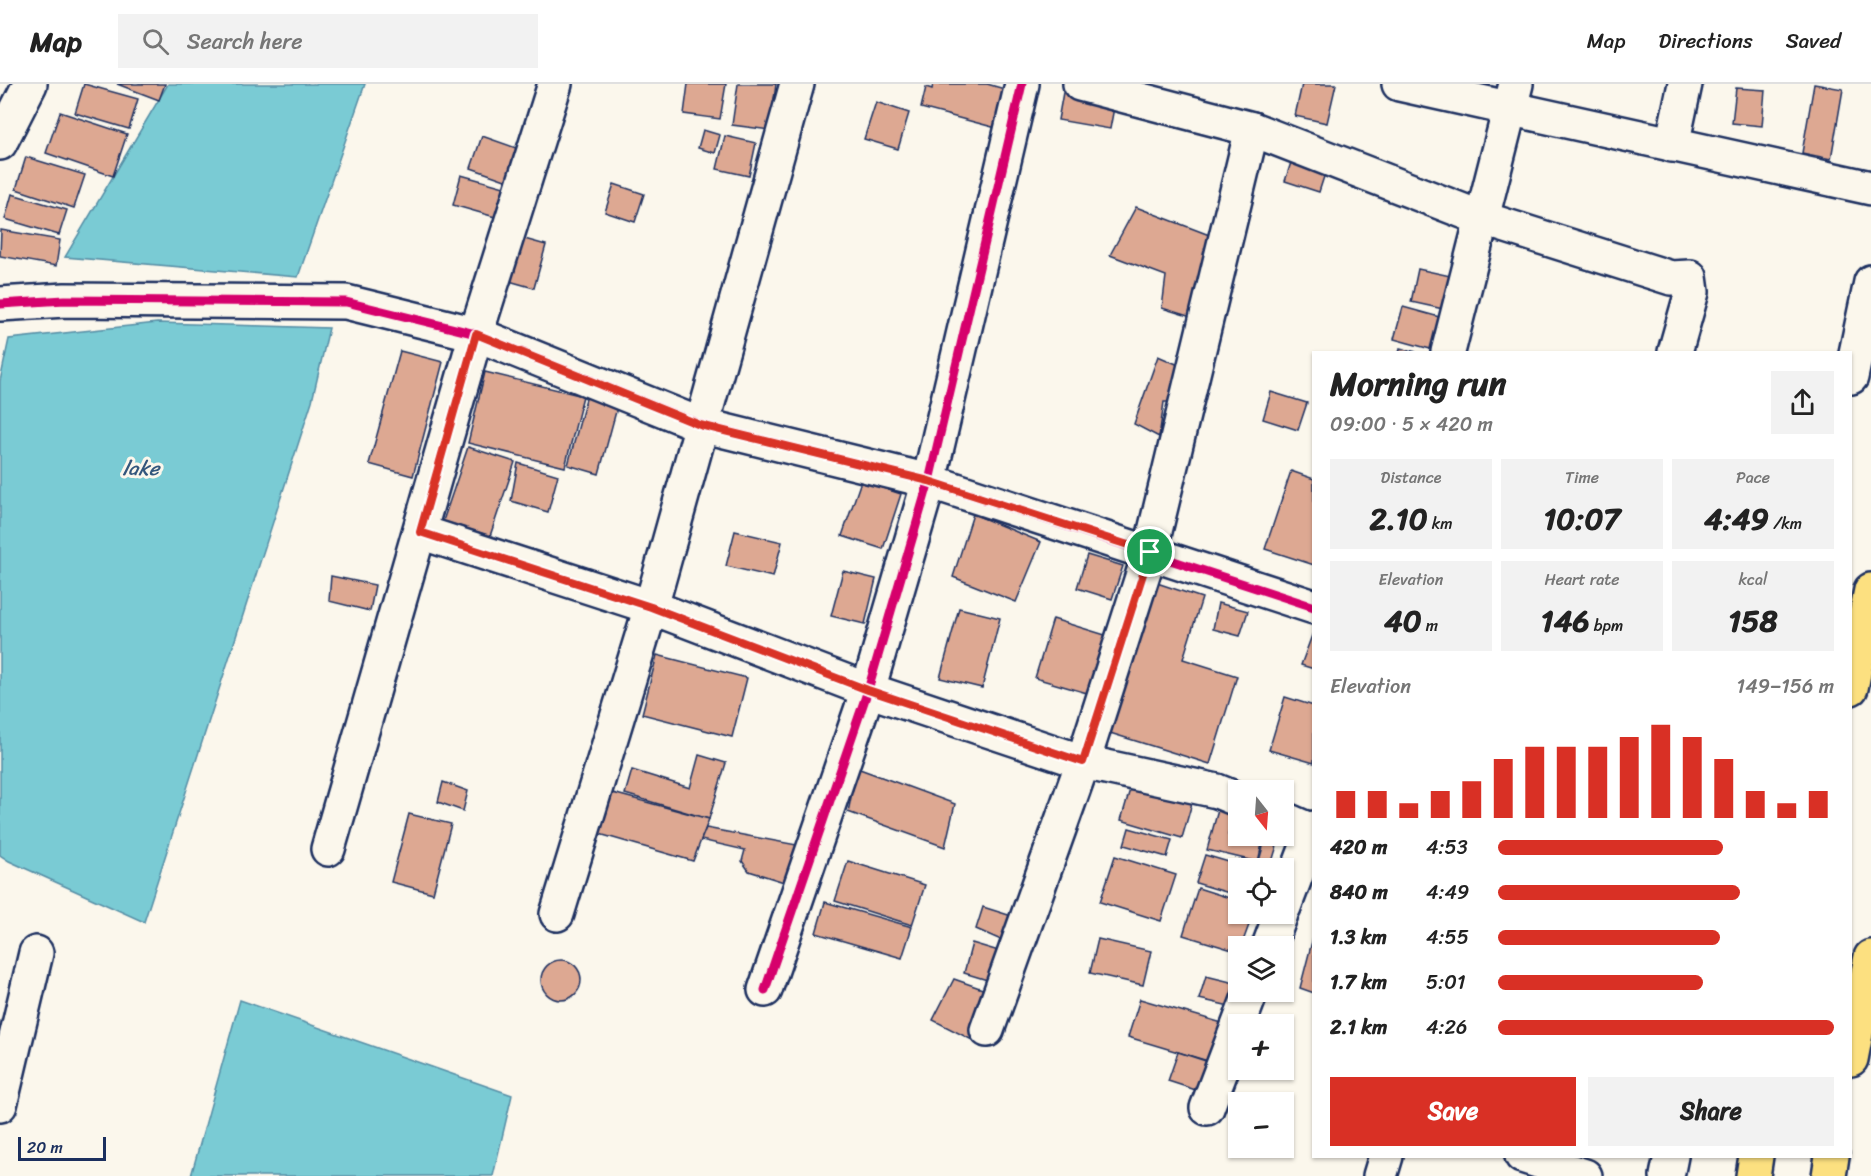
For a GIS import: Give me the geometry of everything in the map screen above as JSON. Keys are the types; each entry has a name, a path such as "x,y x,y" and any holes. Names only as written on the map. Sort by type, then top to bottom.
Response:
{"main road":[{"path":"1852,683 1871,590"},
{"path":"1852,1054 1871,957"},
{"path":"1753,1176 1756,1158"},
{"path":"1829,1176 1833,1158"}],"street":[{"path":"0,143 30,84"},
{"path":"328,849 476,334 555,84"},
{"path":"557,914 651,607 797,84"},
{"path":"765,990 868,690 929,481 1022,84"},
{"path":"1080,84 1252,129 1481,218 1671,278 1690,277 1692,292 1675,351"},
{"path":"1399,84 1513,97 1672,145 1871,188"},
{"path":"1672,145 1685,84"},
{"path":"1448,351 1513,97"},
{"path":"987,1030 1083,762 1150,552 1252,129"},
{"path":"1852,372 1871,282"},
{"path":"0,304 65,300 346,302 476,334 700,425 929,481 1312,606"},
{"path":"420,532 651,607 868,690 1083,762 1217,791 1228,796"},
{"path":"1294,871 1306,828"},
{"path":"0,1105 36,953"},
{"path":"1207,1108 1247,1002"},
{"path":"1380,1176 1385,1158"},
{"path":"1528,1158 1585,1176"},
{"path":"1667,1176 1671,1158"}],"water":[{"path":"168,84 365,84 298,277 65,257"},
{"name":"lake","path":"157,323 329,328 312,401 144,922 0,855 0,381 9,339"},
{"path":"240,1000 512,1095 493,1176 191,1176"}],"building":[{"path":"84,84 138,99 129,129 75,113"},
{"path":"117,84 165,84 159,100"},
{"path":"688,84 726,84 720,119 684,114"},
{"path":"738,84 776,84 770,130 732,125"},
{"path":"933,84 987,84 1015,92 1004,130 921,108 926,87 932,89"},
{"path":"1302,84 1336,84 1327,123 1295,116"},
{"path":"1814,84 1843,89 1831,159 1802,153"},
{"path":"1064,87 1116,97 1110,129 1058,120"},
{"path":"1736,88 1765,90 1762,126 1732,123"},
{"path":"876,102 909,113 898,149 864,139"},
{"path":"60,112 127,134 113,176 46,153"},
{"path":"703,130 720,135 715,153 698,148"},
{"path":"482,136 519,149 508,181 471,168"},
{"path":"725,136 756,143 749,176 717,169"},
{"path":"1296,147 1330,158 1319,192 1285,181"},
{"path":"26,157 85,175 74,208 16,189"},
{"path":"461,175 504,187 495,217 453,205"},
{"path":"614,184 644,194 635,222 605,212"},
{"path":"12,194 67,210 59,235 5,219"},
{"path":"1136,207 1225,241 1201,320 1162,308 1166,276 1110,255"},
{"path":"1,230 60,240 56,266 0,256"},
{"path":"521,238 546,245 534,288 509,281"},
{"path":"1418,269 1455,277 1448,310 1411,302"},
{"path":"1403,307 1443,318 1434,350 1394,339"},
{"path":"400,351 443,362 413,476 369,464"},
{"path":"1158,356 1188,369 1178,402 1164,402 1159,437 1134,424"},
{"path":"485,372 583,396 565,467 468,443"},
{"path":"1271,392 1307,403 1298,430 1263,419"},
{"path":"587,395 618,404 599,474 568,465"},
{"path":"468,447 515,462 490,536 443,521"},
{"path":"518,463 558,475 548,512 511,501"},
{"path":"1291,471 1312,478 1312,564 1265,549"},
{"path":"861,481 901,494 883,549 842,536"},
{"path":"973,514 1041,542 1016,602 953,577"},
{"path":"735,531 782,542 773,577 726,566"},
{"path":"1087,555 1123,566 1112,599 1077,588"},
{"path":"843,571 876,579 865,624 831,616"},
{"path":"331,576 375,585 370,611 329,601"},
{"path":"1157,583 1202,598 1183,659 1237,676 1210,764 1110,733"},
{"path":"1218,603 1248,611 1240,636 1213,629"},
{"path":"959,608 1000,618 982,688 940,678"},
{"path":"1053,619 1105,635 1087,693 1035,678"},
{"path":"1312,635 1312,668 1301,665"},
{"path":"657,655 747,678 732,737 642,714"},
{"path":"1285,697 1312,705 1312,762 1269,750"},
{"path":"699,755 726,763 709,819 625,794 632,770 690,788"},
{"path":"857,768 955,804 945,847 848,812"},
{"path":"443,782 468,791 463,811 438,802"},
{"path":"1131,786 1192,803 1182,838 1121,820"},
{"path":"609,792 709,819 693,861 596,833"},
{"path":"1218,810 1228,813 1228,846 1262,846 1259,858 1241,858 1207,850"},
{"path":"409,814 451,824 433,893 391,882"},
{"path":"706,828 813,848 800,887 749,871 742,861 745,850 701,840"},
{"path":"1129,828 1172,840 1167,857 1124,845"},
{"path":"1263,846 1277,846 1273,858 1260,858"},
{"path":"1205,855 1228,862 1228,893 1196,883"},
{"path":"1115,856 1176,875 1161,921 1100,902"},
{"path":"848,861 925,885 912,925 835,901"},
{"path":"1198,888 1228,898 1228,924 1249,924 1245,936 1228,936 1228,949 1183,935"},
{"path":"825,902 912,927 902,958 816,933"},
{"path":"983,907 1018,918 1010,944 976,929"},
{"path":"1098,939 1151,951 1143,985 1090,973"},
{"path":"1312,942 1312,992 1300,988"},
{"path":"972,943 1002,952 994,982 964,973"},
{"path":"561,960 575,966 581,980 575,994 561,1000 547,994 541,980 547,966"},
{"path":"1206,976 1228,981 1228,1002 1235,1002 1234,1007 1199,999"},
{"path":"954,979 991,992 972,1040 933,1020"},
{"path":"1140,999 1228,1025 1218,1064 1128,1037"},
{"path":"1178,1052 1215,1064 1205,1093 1168,1081"}],"cycle path":[{"path":"765,990 868,690 929,481 1022,84"},
{"path":"0,304 65,300 346,302 476,334 701,425 929,481 1312,606"}],"route":[{"path":"476,334 700,425 929,481 1150,552 1083,762 868,690 651,607 420,532 476,334"}]}
